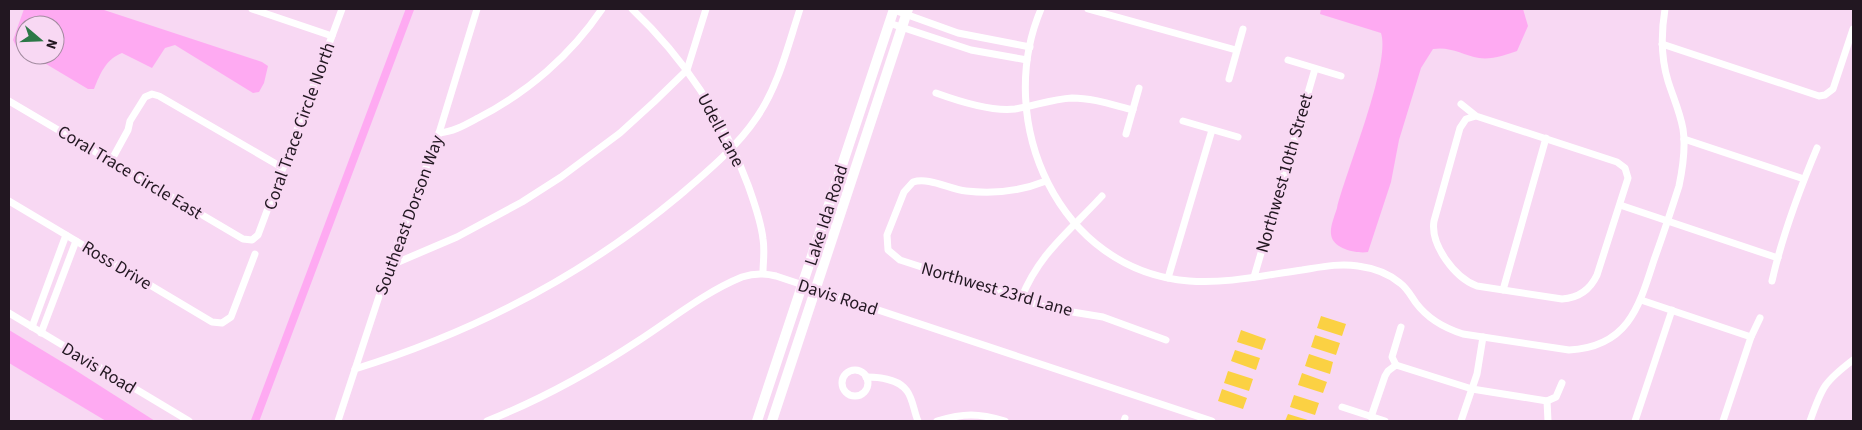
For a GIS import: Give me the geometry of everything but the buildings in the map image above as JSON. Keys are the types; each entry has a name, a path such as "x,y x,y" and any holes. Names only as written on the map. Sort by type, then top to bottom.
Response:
{"street":[{"path":"252,9 332,36"},
{"name":"Coral Trace Circle North","path":"252,240 258,235 342,9"},
{"name":"Southeast Dorson Way","path":"338,421 389,266 439,133 477,9"},
{"path":"439,133 449,132 480,117 527,87 564,55 580,38 602,9"},
{"name":"Udell Lane","path":"632,9 659,36 687,70 714,111 733,147 752,194 759,221 764,253 762,274"},
{"path":"389,266 432,249 490,221 561,177 620,133 687,70 706,9"},
{"path":"355,369 456,333 500,312 560,280 607,250 662,210 733,147 750,127 772,92 800,9"},
{"path":"1041,9 1027,60 1027,107 1033,144 1046,181 1056,198 1076,224 1098,245 1114,256 1131,265 1168,278 1207,282 1332,265 1371,269 1383,273 1400,283 1424,312 1441,326 1463,334 1564,349 1591,347 1607,341 1624,328 1641,300 1667,221 1682,169 1684,139 1679,113 1668,80 1662,44 1665,9"},
{"path":"1088,9 1236,50"},
{"path":"894,10 907,12 958,33 1030,47"},
{"name":"Lake Ida Road","path":"757,421 894,10"},
{"name":"Lake Ida Road","path":"772,421 907,12"},
{"path":"889,23 971,50 1027,60"},
{"path":"1662,44 1814,95 1825,95 1833,89 1853,29"},
{"path":"1228,79 1243,30"},
{"path":"1288,60 1341,76"},
{"name":"Northwest 10th Street","path":"1254,277 1315,68"},
{"path":"1126,134 1139,88"},
{"path":"936,93 972,104 1012,110 1055,99 1082,98 1133,110"},
{"path":"111,161 128,130 130,121 145,98 152,94 159,96 283,168"},
{"name":"Coral Trace Circle East","path":"9,101 243,239 252,240"},
{"path":"1461,104 1476,116 1622,164 1626,168 1628,178 1597,275 1592,285 1578,296 1567,298 1477,286 1463,279 1456,272 1436,243 1433,232 1434,221 1460,128 1466,119 1476,116"},
{"path":"1183,121 1238,137"},
{"path":"1168,278 1212,130"},
{"path":"1503,290 1546,138"},
{"path":"1684,139 1804,179"},
{"path":"1772,281 1804,179 1817,148"},
{"name":"Northwest 23rd Lane","path":"1046,181 1022,188 984,192 956,189 918,180 908,185 904,192 887,235 888,250 900,260 1048,308 1102,318 1166,340"},
{"path":"1021,299 1041,260 1053,245 1102,196"},
{"name":"Ross Drive","path":"9,201 212,322 222,323 233,312 255,254"},
{"path":"1620,205 1778,258"},
{"path":"32,327 66,235"},
{"path":"41,333 76,241"},
{"name":"Davis Road","path":"487,421 533,401 587,372 622,352 706,296 730,283 746,276 762,274 816,289 1212,421"},
{"path":"1641,300 1751,337"},
{"path":"1635,421 1672,310"},
{"name":"Davis Road","path":"9,314 189,421"},
{"path":"1723,421 1751,337 1760,318"},
{"path":"1401,327 1392,357 1396,365 1472,389 1547,401 1556,397 1562,383"},
{"path":"1461,421 1478,368 1483,337"},
{"path":"1810,421 1822,389 1834,375 1853,360"},
{"path":"1372,417 1385,376 1396,365"},
{"path":"866,377 878,377 903,386 909,395 918,421"},
{"path":"1547,401 1548,421"},
{"path":"1342,407 1385,421"},
{"path":"937,421 972,414 1005,421"}],"shaded area":[{"path":"24,9 101,9 262,62 268,66 264,83 259,92 253,93 175,45 165,48 152,68 122,53 116,56 104,68 94,89 88,89 48,65 65,65 65,15 22,15"},
{"path":"1321,9 1523,9 1528,26 1517,51 1498,57 1479,58 1451,50 1433,49 1421,68 1399,140 1391,182 1368,252 1352,251 1340,247 1332,239 1331,231 1374,92 1380,68 1381,33 1320,14"},
{"path":"1321,316 1346,324 1342,336 1317,328"},
{"path":"9,330 155,421 106,421 9,363"},
{"path":"1241,330 1266,339 1262,350 1237,342"},
{"path":"1315,335 1340,343 1336,355 1311,347"},
{"path":"1235,350 1260,358 1256,370 1231,361"},
{"path":"1309,354 1333,362 1330,374 1305,366"},
{"path":"1228,371 1253,379 1249,391 1224,383"},
{"path":"1302,373 1327,382 1323,393 1298,385"},
{"path":"1222,389 1247,398 1243,409 1218,401"},
{"path":"1294,395 1319,403 1315,415 1290,407"},
{"path":"1288,414 1311,421 1285,421"}],"waterway":[{"path":"255,421 410,9"}]}
